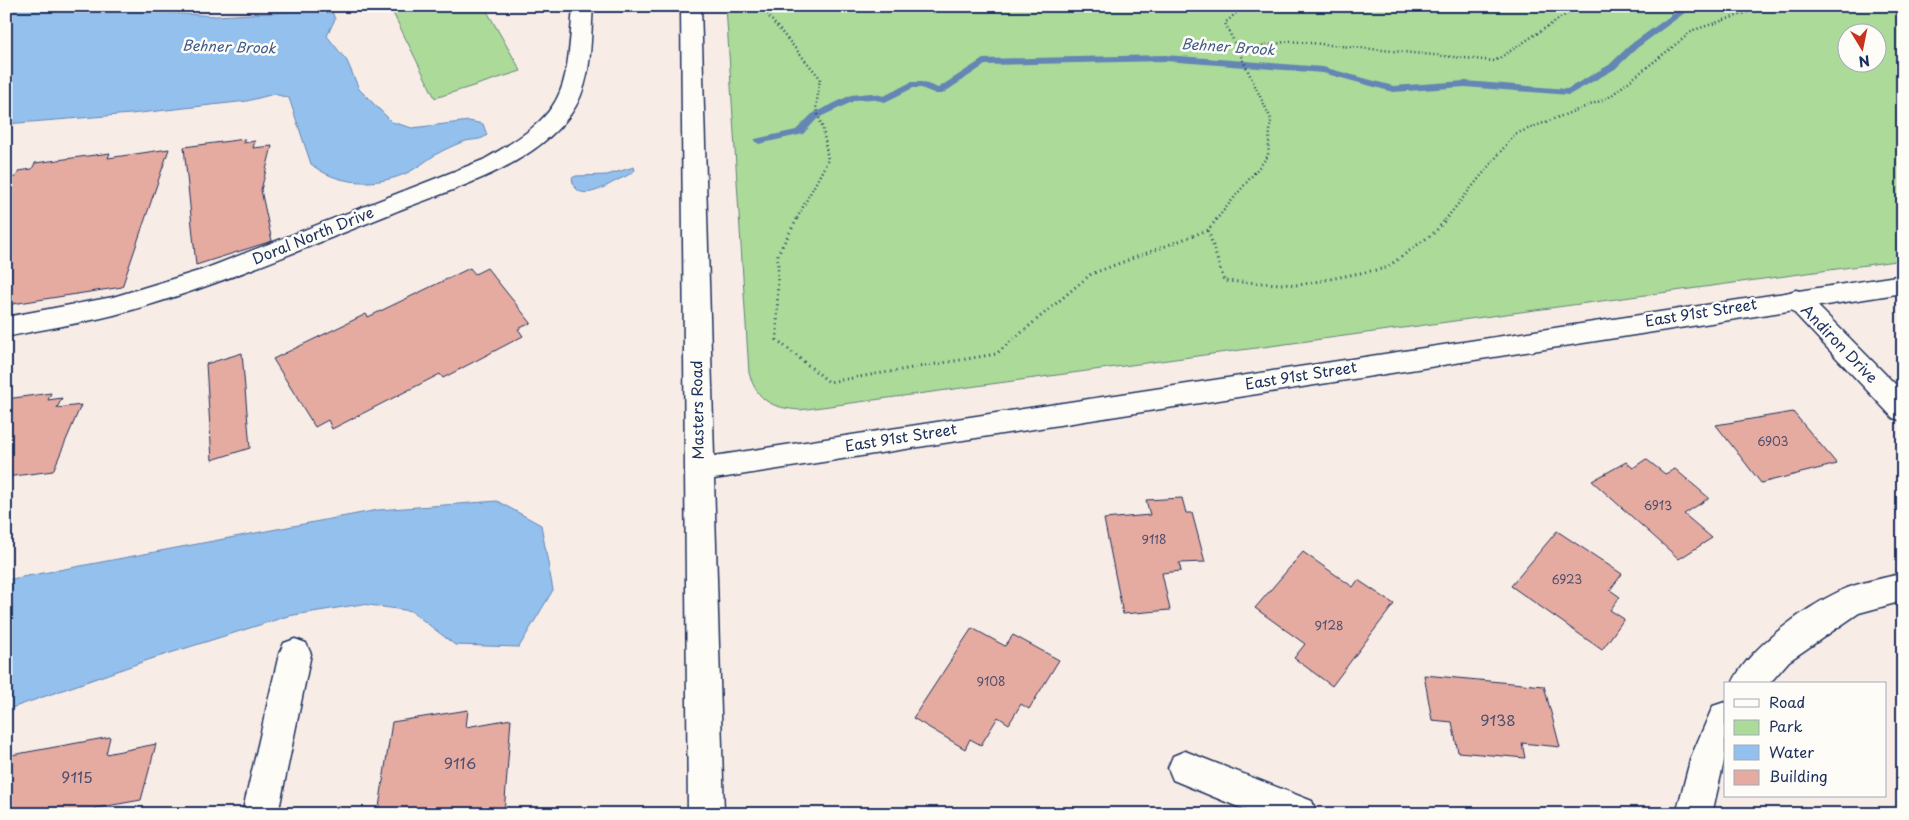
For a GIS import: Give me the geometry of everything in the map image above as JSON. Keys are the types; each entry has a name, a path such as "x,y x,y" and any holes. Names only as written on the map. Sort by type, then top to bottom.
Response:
{"street":[{"name":"Doral North Drive","path":"6,327 113,306 211,276 491,165 525,145 560,114 571,94 576,75 583,6"},
{"name":"Masters Road","path":"691,6 706,814"},
{"name":"East 91st Street","path":"699,470 1796,299 1903,284"},
{"name":"Andiron Drive","path":"1796,299 1903,410"},
{"path":"1750,682 1778,650 1851,601 1903,587"},
{"path":"260,814 295,654"},
{"path":"1694,814 1708,757 1724,720"},
{"path":"1185,768 1299,814"}],"path":[{"path":"765,6 768,18 820,78 816,109 823,129 828,160 778,254 777,340 829,382 996,354 1091,274 1208,230 1268,156 1271,119 1246,72 1225,23 1244,6"},
{"path":"1238,50 1290,40 1495,60 1579,6"},
{"path":"1208,230 1224,280 1299,285 1386,268 1435,232 1514,134 1608,98 1694,30 1767,6"}],"green space":[{"path":"418,6 484,6 521,71 435,98 393,13"},
{"path":"726,6 1903,6 1903,260 800,410 774,405 761,396 752,383 749,373"}],"water":[{"path":"6,6 99,6 111,9 216,16 288,12 335,6 332,12 335,19 327,36 347,61 359,89 392,122 412,128 469,121 483,124 487,135 444,150 413,170 397,177 371,182 358,182 333,177 311,164 289,98 274,94 247,101 131,114 6,124"},
{"path":"634,167 635,170 628,175 596,191 584,193 578,191 574,186 572,178 576,176 607,175"},
{"path":"497,501 541,525 553,590 519,647 455,645 411,611 362,604 288,616 148,660 6,710 6,580 378,510"}],"building":[{"path":"245,139 243,143 255,141 253,148 272,146 261,190 272,241 196,265 184,147"},
{"path":"169,149 122,287 6,305 6,178 16,177 19,171 32,169 35,163 110,153 108,158"},
{"path":"470,268 475,274 487,268 531,323 518,329 523,336 443,378 440,374 332,429 328,420 315,427 273,359 366,314 368,317"},
{"path":"242,353 250,448 212,460 206,364"},
{"path":"51,393 48,400 62,398 57,408 81,405 53,471 6,477 6,399"},
{"path":"1793,412 1837,464 1761,483 1716,425"},
{"path":"1646,459 1665,474 1675,469 1709,498 1684,514 1712,538 1679,559 1592,481 1626,462 1633,468"},
{"path":"1182,498 1186,513 1192,513 1205,562 1179,563 1181,571 1162,573 1170,610 1123,614 1104,519 1150,515 1146,500"},
{"path":"1557,531 1622,574 1610,590 1620,597 1610,610 1624,619 1602,650 1511,586"},
{"path":"1303,552 1353,587 1358,580 1394,604 1332,686 1294,658 1305,644 1255,608"},
{"path":"972,628 1005,646 1013,635 1059,660 1029,709 1021,704 1009,724 998,717 981,745 970,739 965,749 913,718"},
{"path":"1424,675 1544,686 1560,747 1522,743 1525,758 1458,752 1452,722 1432,720"},
{"path":"468,710 466,727 511,719 504,814 378,814 392,722"},
{"path":"110,737 106,754 156,744 141,800 96,808 95,814 6,814 6,756"}],"waterway":[{"name":"Behner Brook","path":"759,141 799,132 815,116 854,97 871,96 885,99 911,85 922,85 939,92 983,62 1165,58 1323,70 1393,89 1465,84 1569,92 1612,67 1634,46 1690,6"}]}
